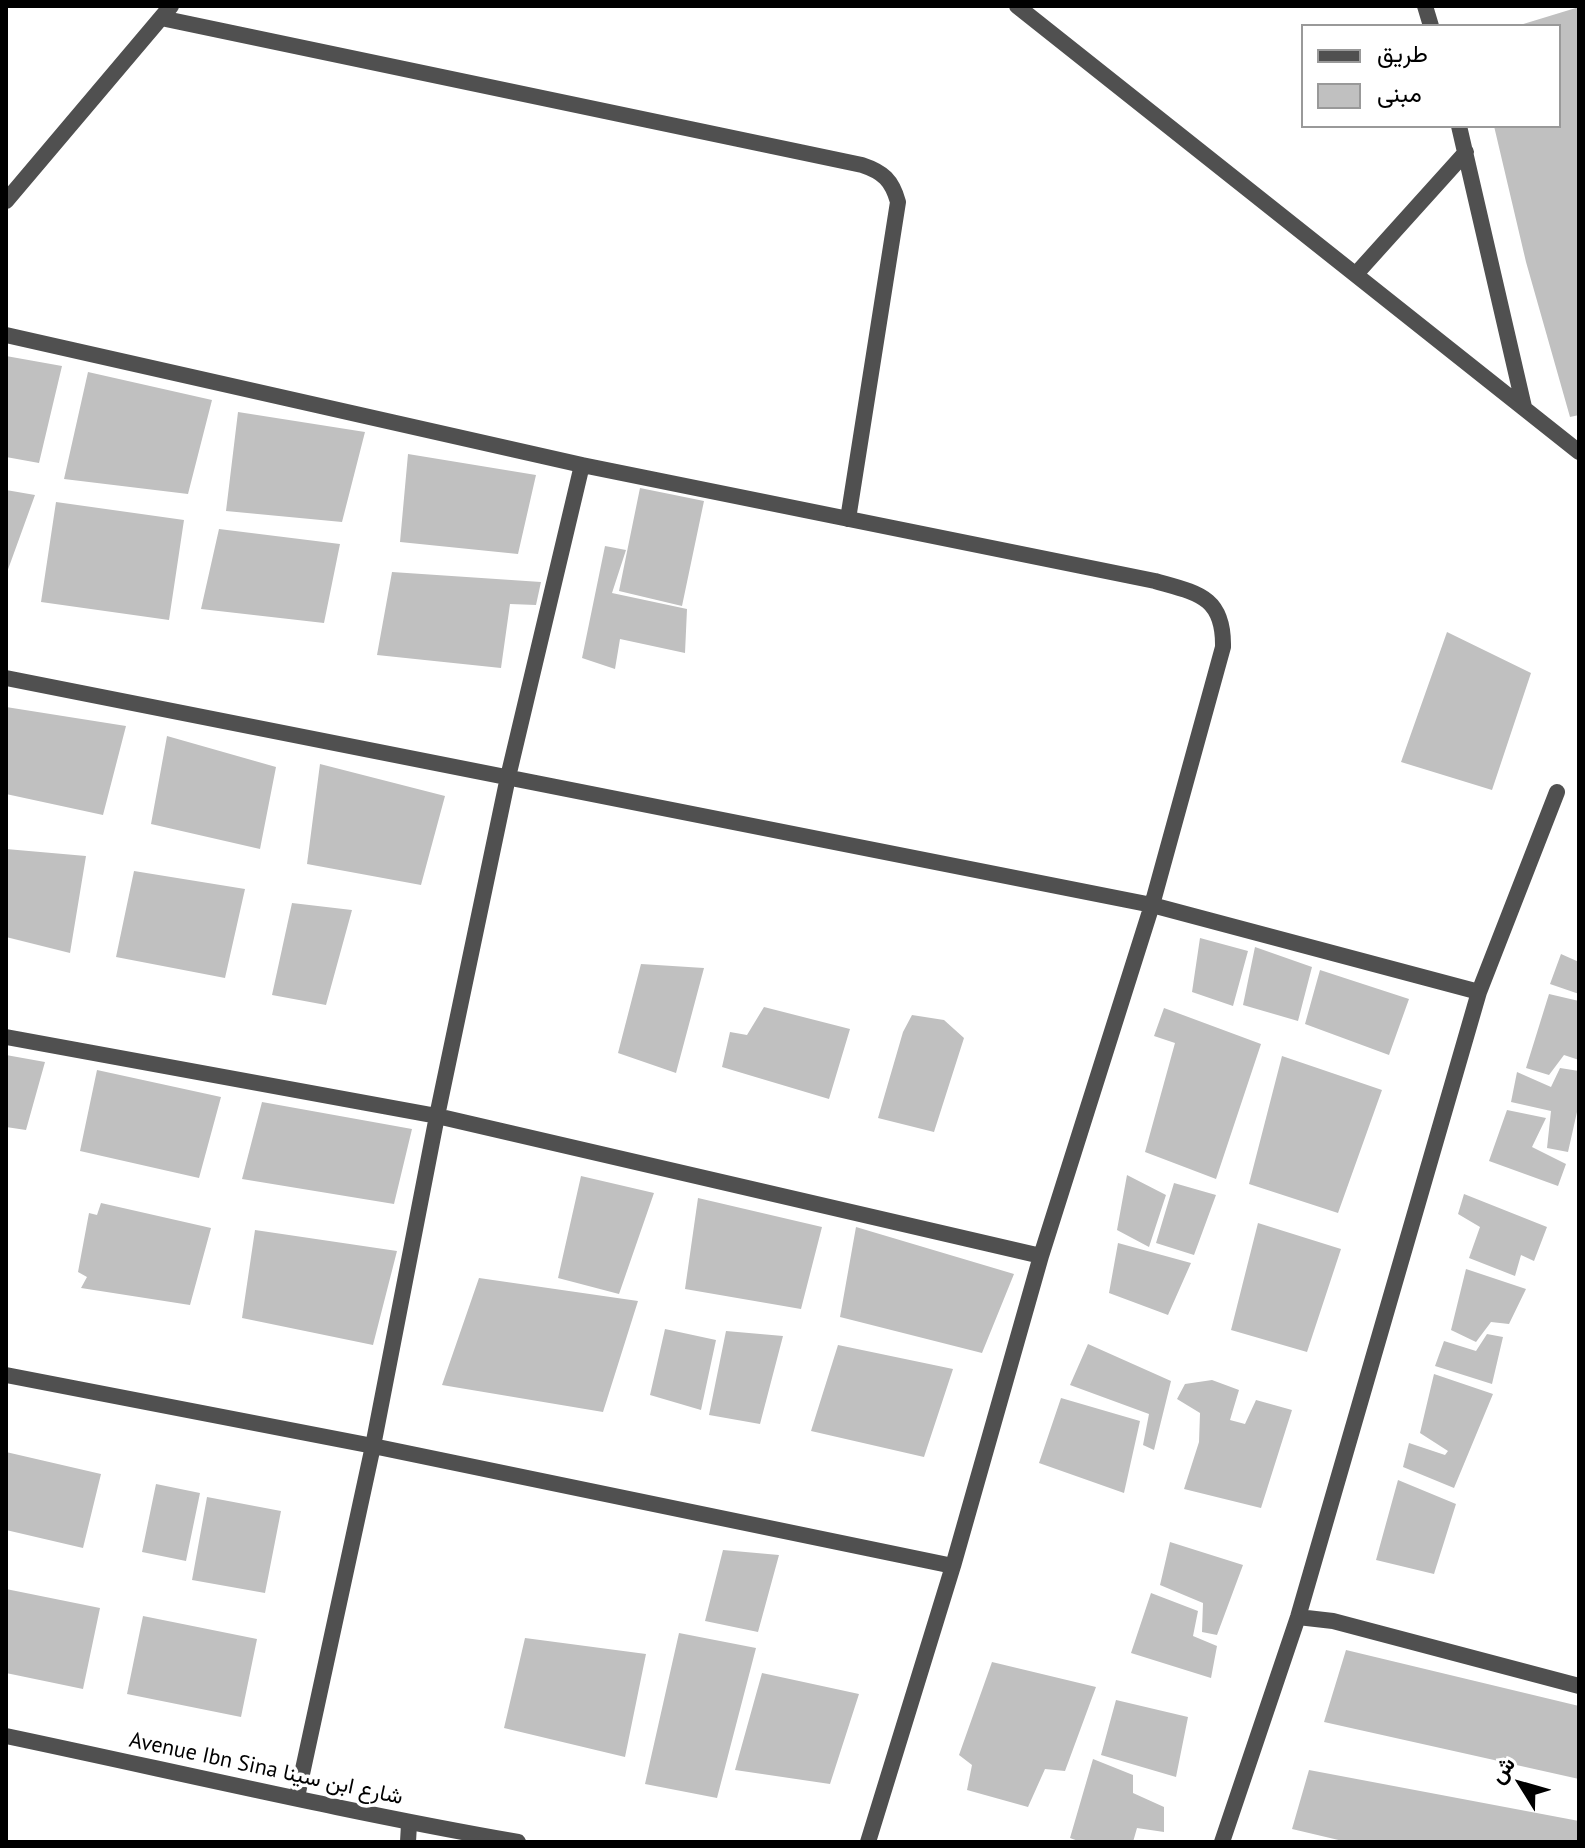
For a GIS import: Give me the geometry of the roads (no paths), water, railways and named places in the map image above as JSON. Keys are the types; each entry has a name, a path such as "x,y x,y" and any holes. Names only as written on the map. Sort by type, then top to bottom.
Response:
{"street":[{"path":"1017,6 1579,452"},
{"path":"6,201 166,12 847,161 880,171 893,184 898,202 848,519"},
{"path":"1460,128 1524,407"},
{"path":"1356,274 1466,152"},
{"path":"6,335 582,465 1155,581 1187,590 1218,611 1223,627 1223,647 1152,905 1041,1256 953,1566 868,1842"},
{"path":"297,1797 373,1446 437,1116 508,777 582,465"},
{"path":"6,678 1152,905 1479,992"},
{"path":"1222,1842 1298,1617 1479,992 1557,792"},
{"path":"6,1037 437,1116 1041,1256"},
{"path":"6,1375 373,1446 953,1566"},
{"path":"1298,1617 1333,1621 1576,1685 1579,1668"},
{"name":"Avenue Ibn Sina شارع ابن سينا","path":"6,1736 297,1797 409,1824 518,1842"},
{"path":"408,1842 409,1824"}]}
